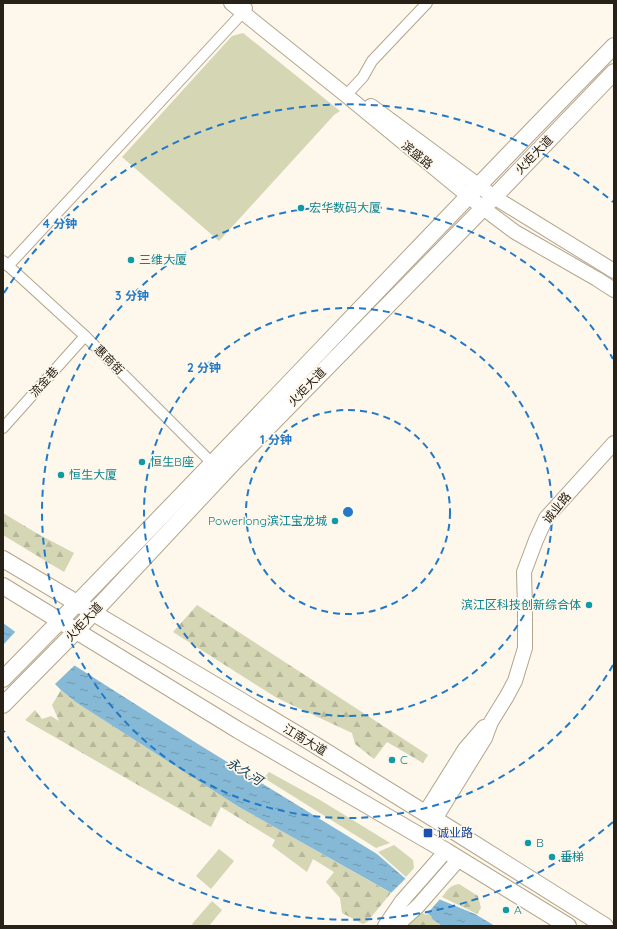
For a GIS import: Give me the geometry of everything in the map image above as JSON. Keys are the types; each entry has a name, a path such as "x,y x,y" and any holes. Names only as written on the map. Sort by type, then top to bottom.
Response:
{"main road":[{"name":"滨盛路","path":"231,3 243,8 350,90 472,191"},
{"name":"滨盛路","path":"243,8 347,96 488,203 614,271"},
{"name":"火炬大道","path":"6,675 212,464 472,191 614,46"},
{"name":"火炬大道","path":"3,705 76,631 232,464 614,72"},
{"name":"滨盛路","path":"488,203 515,232 614,290"},
{"name":"诚业路","path":"430,816 485,738 490,722 515,681 525,648 524,572 546,518 614,443"},
{"name":"江南大道","path":"3,559 76,604 300,736 605,926"},
{"name":"江南大道","path":"3,586 245,734 453,855 568,926"},
{"path":"385,926 396,908 430,869 453,855"},
{"path":"398,925 418,906 442,878 453,855"}],"street":[{"path":"350,90 363,77 372,61 427,3"},
{"path":"6,264 243,8"},
{"name":"惠商街","path":"6,264 85,336 212,464"},
{"name":"流金巷","path":"3,428 85,336"}],"green space":[{"path":"243,33 340,111 334,115 219,241 122,157 232,36"},
{"path":"3,513 74,553 64,572 3,535"},
{"path":"197,605 428,755 423,763 387,742 374,759 355,744 352,733 277,698 173,632"},
{"path":"61,690 77,703 239,807 391,893 367,922 363,924 342,913 340,898 326,882 334,872 313,859 307,872 272,846 275,840 221,807 211,827 25,720 35,710 42,719 51,716 59,721 52,705"},
{"path":"269,772 320,800 390,843 376,848 264,778"},
{"path":"394,845 413,860 414,868 406,877 378,852"},
{"path":"219,849 234,861 211,889 196,876"},
{"path":"459,884 478,896 481,908 477,914 442,897 450,887"},
{"path":"212,901 222,910 209,926 194,926 192,924"},
{"path":"420,909 432,917 431,918 442,926 400,926"}],"water":[{"path":"3,623 21,636 66,660 198,744 377,854 407,880 441,900 475,914 495,926 442,926 427,913 239,807 77,703 48,677 3,652"}],"pier":[{"path":"17,630 76,664 54,685 47,678 3,654 3,645"},
{"path":"407,877 441,898 426,915 390,894"}],"place":[{"name":"宏华数码大厦","path":"301,208"},
{"name":"三维大厦","path":"131,260"},
{"name":"恒生B座","path":"142,462"},
{"name":"恒生大厦","path":"61,475"},
{"name":"Powerlong滨江宝龙城","path":"335,521"},
{"name":"滨江区科技创新综合体","path":"589,605"},
{"name":"C","path":"392,760"},
{"name":"诚业路","path":"428,833"},
{"name":"B","path":"528,843"},
{"name":"垂梯","path":"552,857"},
{"name":"A","path":"506,910"}],"water label":[{"name":"永久河","path":"245,771"}]}
